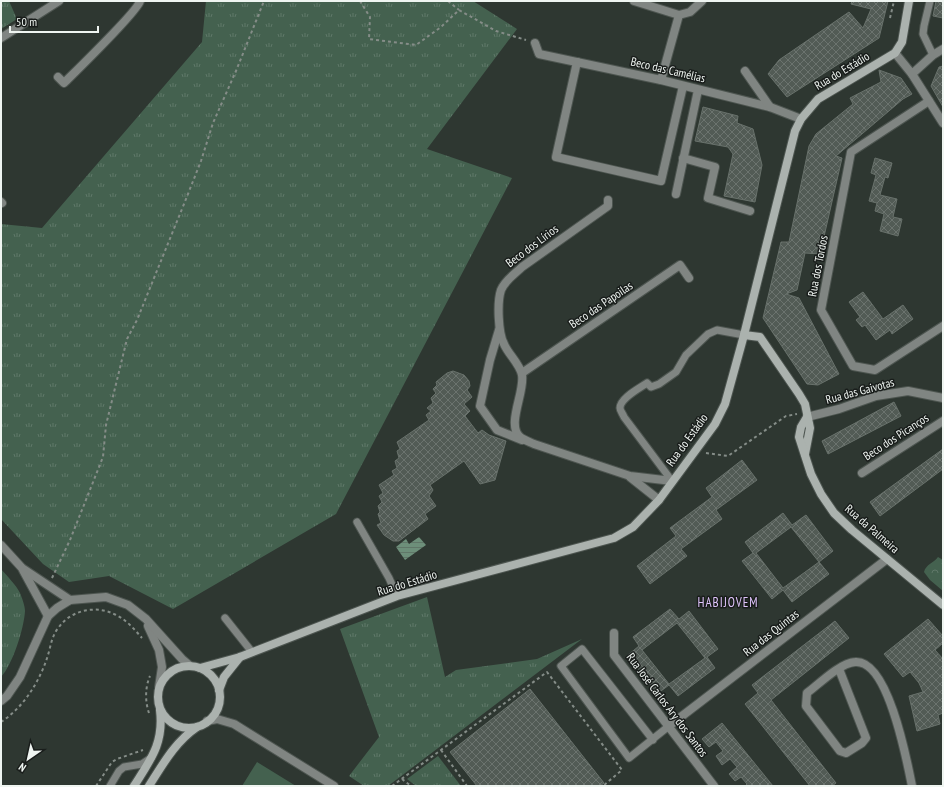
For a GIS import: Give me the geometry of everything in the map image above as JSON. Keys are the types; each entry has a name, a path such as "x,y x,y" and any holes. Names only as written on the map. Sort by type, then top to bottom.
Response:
{"street":[{"path":"1,38 59,1"},
{"path":"58,77 64,83 128,17 140,4 140,1"},
{"path":"634,1 679,15 690,12 702,1"},
{"path":"909,1 902,42 895,53 912,74 943,123"},
{"path":"661,80 679,15"},
{"name":"Beco das Camélias","path":"535,43 539,54 661,80 770,107 801,119"},
{"path":"912,74 943,48"},
{"name":"Rua do Estádio","path":"200,668 240,657 397,596 614,538 633,527 659,500 715,424 725,404 744,335 795,131 801,119 818,99 895,53"},
{"path":"577,62 556,157 646,178 661,181 683,86"},
{"path":"745,71 770,107"},
{"path":"676,194 698,90"},
{"name":"Rua dos Tordos","path":"929,101 851,152 821,310 853,366 875,370 943,326"},
{"path":"683,158 715,167 708,198 750,211"},
{"name":"Beco dos Lírios","path":"500,329 499,299 502,289 510,278 522,267 608,206 608,200"},
{"name":"Beco das Papoilas","path":"522,373 680,265 689,278"},
{"path":"500,329 503,344 522,373 523,383 515,429 520,437 534,444"},
{"path":"500,329 490,360 480,406 497,430 630,476 672,481"},
{"name":"Rua da Palmeira","path":"744,335 760,337 805,404 806,415 810,428 805,456 811,474 821,494 834,513 852,530 943,604"},
{"name":"Rua das Gaivotas","path":"806,415 839,409 876,396 908,390 943,398"},
{"name":"Beco dos Picanços","path":"862,473 943,421"},
{"path":"630,476 659,500"},
{"path":"1,545 22,568 70,600"},
{"name":"Rua das Quintas","path":"669,726 887,558"},
{"path":"22,568 48,616"},
{"path":"1,701 7,696 20,677 48,616 70,600 106,597 128,605 146,619 182,659 189,665 200,668 210,674 217,683 219,690"},
{"path":"134,786 153,757 161,734 162,724 158,700 162,667 159,650 146,619"},
{"name":"Rua José Carlos Ary dos Santos","path":"614,633 614,655 714,786"},
{"name":"Rua do Estádio","path":"149,786 170,753 177,745 188,734 213,717 219,705 219,690 224,676 240,657"},
{"path":"839,669 866,738 862,743 846,753 840,751 806,706 807,693 839,669 848,663 857,661 869,665 882,682 893,709 912,786"},
{"path":"159,687 169,673 178,667 189,665"},
{"path":"160,707 170,721 179,726 193,728 217,719 234,724 334,786"}],"lane":[{"path":"930,1 924,26 924,34 933,55"},
{"path":"672,481 624,417 620,410 621,403 628,396 647,383 650,387 659,384 676,372 686,355 708,334 717,330 744,335"},
{"path":"357,522 389,578 397,596"},
{"path":"225,618 252,652"},
{"path":"653,740 582,649 561,666 630,758 653,740 669,726"},
{"path":"110,786 124,767 142,764 153,757"}],"path":[{"path":"48,584 70,540 103,457 106,425 127,339 181,211 201,161 213,123 264,1"},
{"path":"360,1 370,17 369,39 416,45 441,27 460,10"},
{"path":"448,1 460,10 496,31 535,43"},
{"path":"890,18 894,1"},
{"path":"696,450 716,455 728,456 786,416 806,415"},
{"path":"1,722 21,705 36,683 48,657 52,639 58,628 66,619 78,612 87,610 113,613 127,622 144,642"},
{"path":"392,786 547,672 622,770 603,786"},
{"path":"150,719 146,701 147,684 151,674"},
{"path":"96,786 112,762 143,750 145,746"},
{"path":"441,750 468,786"},
{"path":"402,779 411,786"}],"green space":[{"path":"1,1 9,1 17,19 1,29"},
{"path":"206,1 473,1 517,29 427,149 512,178 336,514 173,609 109,576 69,582 43,564 1,519 1,224 42,228 202,42"},
{"path":"938,557 943,560 943,591 930,580 924,572 926,567"},
{"path":"1,569 20,593 25,611 23,627 14,655 1,677"},
{"path":"427,597 445,677 456,670 537,659 582,639 388,786 364,786 349,776 379,737 340,629"},
{"path":"438,756 461,786 416,786 407,779"},
{"path":"257,762 296,786 242,786"}],"shaded area":[{"path":"419,537 426,545 405,560 396,547 406,539 409,544"}],"building":[{"path":"852,1 888,1 879,38 787,97 768,74 779,60 849,12 863,28 871,9 851,4"},
{"path":"936,1 943,1 943,18 933,16"},
{"path":"943,66 943,107 931,86 939,67"},
{"path":"879,70 901,78 912,94 903,99 836,156 842,158 820,254 805,253 797,290 786,294 799,298 839,374 818,385 807,384 763,318 781,242 789,242 809,146 816,134 853,104 850,98 881,82"},
{"path":"703,107 738,116 737,123 753,129 762,165 755,202 724,196 733,154 728,147 695,141"},
{"path":"875,158 892,163 888,178 885,177 880,195 897,199 893,217 902,219 898,236 880,231 884,214 875,211 877,203 869,201 876,175 871,173"},
{"path":"863,292 883,319 903,305 913,319 892,334 890,330 876,340 865,325 862,327 856,320 860,317 849,302"},
{"path":"453,371 464,375 469,381 470,386 467,390 472,397 464,404 470,411 465,416 478,433 482,430 489,435 506,441 495,480 480,484 464,461 430,485 433,490 429,496 436,506 425,514 428,519 399,541 393,541 384,535 377,525 381,523 378,514 380,512 378,506 382,502 379,496 383,493 379,485 394,475 392,471 397,468 395,461 399,458 397,451 400,449 397,442 429,420 426,415 431,411 427,408 433,403 431,398 436,393 433,389 437,385 436,382 447,373"},
{"path":"894,402 901,416 828,454 822,441"},
{"path":"943,449 943,469 880,516 870,502"},
{"path":"742,460 757,480 716,510 722,519 681,549 687,556 650,584 637,566 676,536 670,528 712,497 706,488"},
{"path":"783,513 792,525 806,515 833,551 819,562 829,574 792,602 783,590 772,599 742,561 753,553 745,542","holes":["791,527 819,562 783,588 756,553"]},
{"path":"670,609 679,619 689,611 718,649 707,657 715,668 678,696 669,685 657,694 628,655 639,646 633,637","holes":["677,623 705,658 669,684 642,650"]},
{"path":"928,619 943,636 943,643 935,650 943,659 943,713 938,715 940,724 917,731 909,696 923,692 919,683 910,672 903,677 884,654"},
{"path":"835,621 849,638 771,700 836,783 832,786 810,786 745,704 758,693 752,685"},
{"path":"530,689 604,783 600,786 477,786 450,752"},
{"path":"722,723 773,786 745,786 747,784 741,777 735,781 729,774 737,767 730,759 722,765 716,756 723,751 716,742 709,747 702,739"}],"district":[{"name":"HABIJOVEM","path":"728,602"}]}
